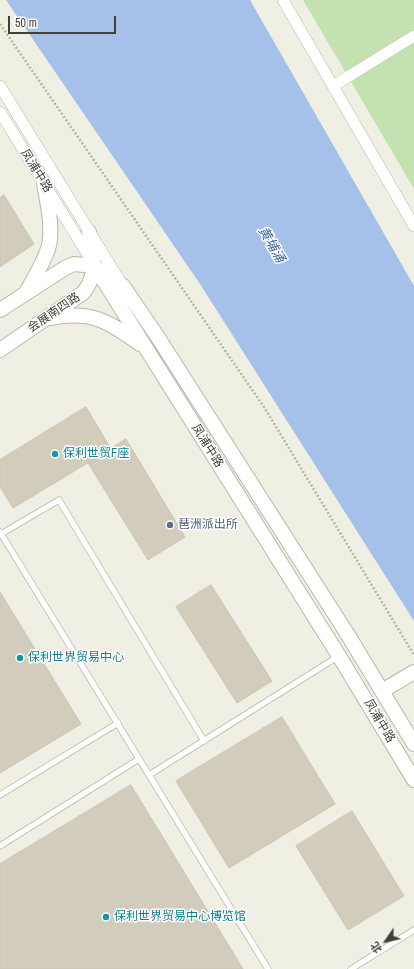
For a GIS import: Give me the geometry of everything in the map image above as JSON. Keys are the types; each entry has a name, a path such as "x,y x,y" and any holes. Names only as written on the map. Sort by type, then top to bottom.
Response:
{"street":[{"path":"283,0 414,226"},
{"path":"333,86 414,36"},
{"name":"凤浦中路","path":"0,86 89,232 343,628 414,744"},
{"name":"凤浦中路","path":"0,112 94,266 339,656 414,780"},
{"path":"26,293 48,248 50,238 44,183"},
{"name":"会展南四路","path":"0,350 84,293 90,285 94,266 89,232"},
{"path":"0,310 74,264 94,266 123,286"},
{"path":"45,320 66,315 101,319 146,349"},
{"path":"382,691 414,672"}],"lane":[{"path":"204,740 59,500 1,533 268,969"},
{"path":"149,775 339,656"},
{"path":"0,795 118,723"},
{"path":"0,846 139,758"},
{"path":"351,969 414,930"}],"path":[{"path":"0,24 264,407 414,655"}],"green space":[{"path":"303,0 414,0 414,189"}],"water":[{"name":"黄埔涌","path":"6,0 250,0 414,286 414,621 200,284"}],"building":[{"path":"4,195 34,244 0,267 0,198"},
{"name":"保利世贸F座","path":"86,407 111,449 13,508 0,487 0,460"},
{"path":"126,439 185,537 148,560 88,463"},
{"path":"211,585 272,681 237,703 176,607"},
{"name":"保利世界贸易中心","path":"0,592 81,724 0,773"},
{"path":"282,717 335,804 229,868 176,781"},
{"name":"保利世界贸易中心博览馆","path":"131,785 243,969 0,969 0,864"},
{"path":"352,811 404,896 348,930 296,846"}],"place":[{"name":"保利世贸F座","path":"55,454"},
{"name":"琶洲派出所","path":"170,525"},
{"name":"保利世界贸易中心","path":"20,658"},
{"name":"保利世界贸易中心博览馆","path":"106,917"}]}
